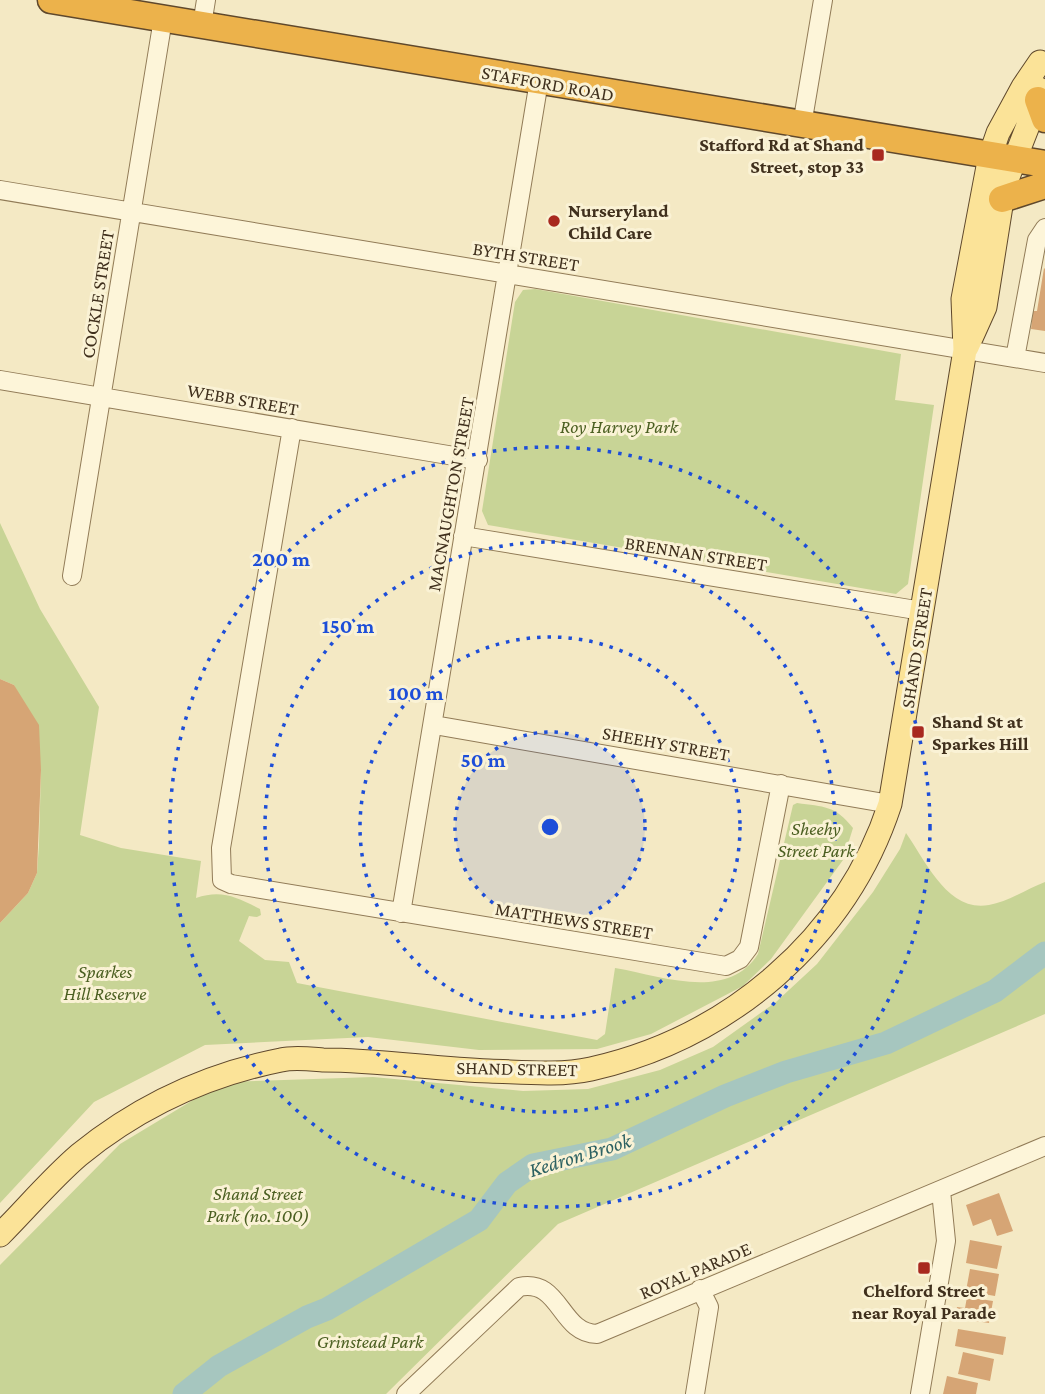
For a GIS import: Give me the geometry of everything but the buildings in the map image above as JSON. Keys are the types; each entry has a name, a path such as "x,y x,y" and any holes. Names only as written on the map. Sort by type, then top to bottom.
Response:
{"highway":[{"name":"STAFFORD ROAD","path":"51,0 163,19 204,12 539,81 1045,164"},
{"path":"1002,199 1045,186"}],"main road":[{"path":"1002,158 1042,109 1043,56"},
{"path":"1002,158 998,133 1043,56"},
{"name":"SHAND STREET","path":"965,350 985,307 1002,199 1002,158"},
{"name":"SHAND STREET","path":"0,1236 77,1157 105,1135 161,1100 217,1076 284,1059 368,1060 487,1071 575,1071 631,1058 690,1036 736,1008 804,948 855,884 879,837 890,804 965,350 963,299 1002,158"}],"street":[{"path":"802,125 823,0"},
{"name":"COCKLE STREET","path":"72,576 163,19"},
{"name":"MACNAUGHTON STREET","path":"401,913 539,81"},
{"name":"BYTH STREET","path":"0,190 1045,363"},
{"path":"1015,358 1037,240 1045,228"},
{"name":"WEBB STREET","path":"0,380 478,460"},
{"name":"MATTHEWS STREET","path":"292,428 221,848 222,880 231,884 726,967 740,959 749,947 781,783"},
{"name":"BRENNAN STREET","path":"463,537 922,611"},
{"name":"SHEEHY STREET","path":"434,725 890,804"},
{"name":"ROYAL PARADE","path":"406,1394 519,1287 539,1286 547,1291 574,1328 586,1334 597,1334 1045,1146"},
{"path":"920,1394 946,1241 941,1191"},
{"path":"695,1394 709,1307 700,1290"}],"green space":[{"name":"Roy Harvey Park","path":"535,289 901,354 895,400 934,405 908,584 896,594 488,525 482,511 515,302 523,290"},
{"name":"Sparkes Hill Reserve","path":"0,523 40,609 99,707 80,835 121,848 201,861 196,898 221,894 260,909 261,915 249,916 239,941 265,960 289,962 297,983 597,1040 605,1034 615,968 673,980 712,982 729,978 745,969 758,954 793,805 797,803 828,808 847,820 853,828 843,860 771,959 743,986 651,1034 597,1049 479,1050 368,1037 205,1045 94,1102 0,1203 0,923 28,893 37,873 41,770 14,685 0,679"},
{"name":"Shand Street Park (no. 100)","path":"906,833 939,882 961,901 974,905 989,905 1045,882 1045,1014 558,1224 386,1394 0,1394 0,1265 120,1144 223,1082 373,1077 523,1091 588,1089 660,1070 713,1047 776,1002 817,964 873,892 900,849"}],"waterway":[{"name":"Kedron Brook","path":"184,1394 219,1366 307,1317 327,1309 479,1220 507,1183 533,1165 612,1149 725,1096 786,1072 886,1043 995,991 1045,953"}],"place":[{"name":"Stafford Rd at Shand Street, stop 33","path":"878,155"},
{"name":"Nurseryland Child Care","path":"554,221"},
{"name":"Shand St at Sparkes Hill","path":"918,732"},
{"name":"Chelford Street near Royal Parade","path":"924,1268"}],"park label":[{"name":"Sheehy Street Park","path":"816,839"},
{"name":"Grinstead Park","path":"370,1341"}]}
